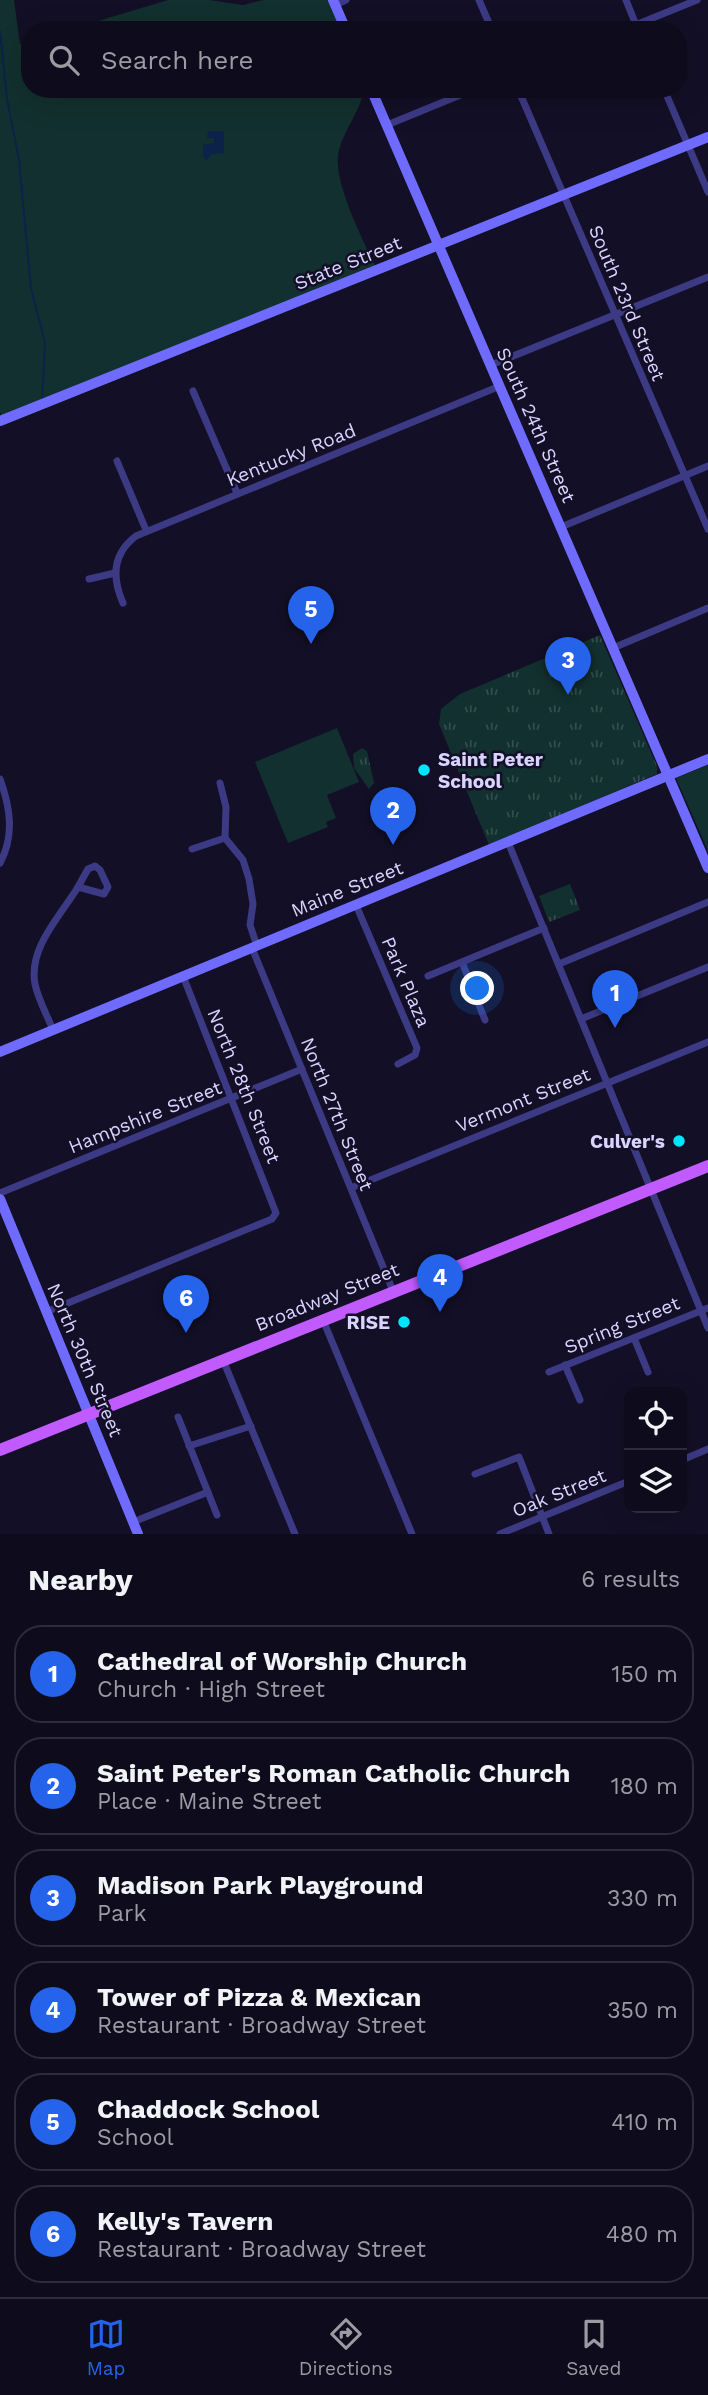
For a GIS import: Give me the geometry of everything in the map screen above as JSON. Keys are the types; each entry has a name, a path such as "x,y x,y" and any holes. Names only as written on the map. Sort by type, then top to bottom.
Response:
{"main road":[{"name":"Broadway Street","path":"0,1450 708,1166"}],"street":[{"path":"342,21 334,2 346,0"},
{"path":"479,0 488,21"},
{"path":"626,0 635,21"},
{"path":"650,21 697,0"},
{"name":"South 24th Street","path":"375,98 708,868"},
{"path":"387,125 453,98"},
{"name":"South 23rd Street","path":"522,98 708,529"},
{"path":"668,98 708,192"},
{"name":"State Street","path":"0,421 708,137"},
{"path":"491,365 708,277"},
{"name":"Kentucky Road","path":"115,573 122,550 131,539 146,530 500,386"},
{"path":"193,391 237,493"},
{"path":"117,461 146,530"},
{"path":"561,527 708,467"},
{"path":"89,579 115,573 123,603"},
{"path":"613,648 708,608"},
{"name":"Maine Street","path":"0,1052 708,759"},
{"path":"0,779 10,817 7,846 0,863"},
{"path":"192,849 225,838 226,807 220,783"},
{"name":"North 27th Street","path":"225,838 239,854 250,878 253,904 250,925 254,947 393,1292"},
{"path":"508,842 650,1189 704,1309 708,1328"},
{"path":"53,1030 36,989 34,963 39,948 88,869 94,866 100,870 108,890 101,895 78,887"},
{"path":"559,964 708,902"},
{"name":"Park Plaza","path":"356,905 417,1048 415,1055 398,1064"},
{"path":"428,976 544,928"},
{"path":"462,962 485,1020"},
{"path":"581,1019 708,967"},
{"name":"North 28th Street","path":"46,1312 272,1219 276,1208 183,976"},
{"name":"Vermont Street","path":"351,1188 708,1042"},
{"name":"Hampshire Street","path":"0,1194 302,1069"},
{"name":"North 30th Street","path":"0,1199 138,1534"},
{"name":"Spring Street","path":"549,1372 704,1309"},
{"path":"323,1320 412,1534"},
{"path":"634,1338 648,1372"},
{"path":"223,1360 295,1534"},
{"path":"565,1365 580,1400"},
{"path":"178,1417 217,1515"},
{"path":"189,1446 251,1426"},
{"path":"687,1458 708,1449"},
{"path":"475,1474 519,1457 550,1534"},
{"name":"Oak Street","path":"500,1534 624,1483"},
{"path":"133,1522 208,1492"}],"green space":[{"path":"0,0 14,0 21,44 21,98 361,98 339,150 338,163 344,194 377,270 3,419 0,412"},
{"path":"168,0 209,0 243,5 263,0 333,0 342,21 98,21"},
{"path":"600,635 657,766 657,774 489,845 439,724 441,709 460,694"},
{"path":"337,728 359,782 327,795 336,818 326,822 328,827 288,843 255,762"},
{"path":"362,748 367,751 374,783 369,789 354,768 353,754"},
{"path":"708,765 708,851 676,778"},
{"path":"570,884 580,910 549,922 539,896"}],"water":[{"path":"208,131 224,131 224,153 212,154 207,160 203,157 203,145 214,143 214,138 207,138"}],"waterway":[{"path":"0,31 7,99 19,160 31,288 45,343 42,400"}],"place":[{"name":"Chaddock School","path":"311,644"},
{"name":"Madison Park Playground","path":"568,695"},
{"name":"Saint Peter School","path":"424,770"},
{"name":"Saint Peter's Roman Catholic Church","path":"393,845"},
{"name":"Cathedral of Worship Church","path":"615,1028"},
{"name":"Culver's","path":"679,1141"},
{"name":"Tower of Pizza & Mexican","path":"440,1312"},
{"name":"RISE","path":"404,1322"},
{"name":"Kelly's Tavern","path":"186,1333"}]}
